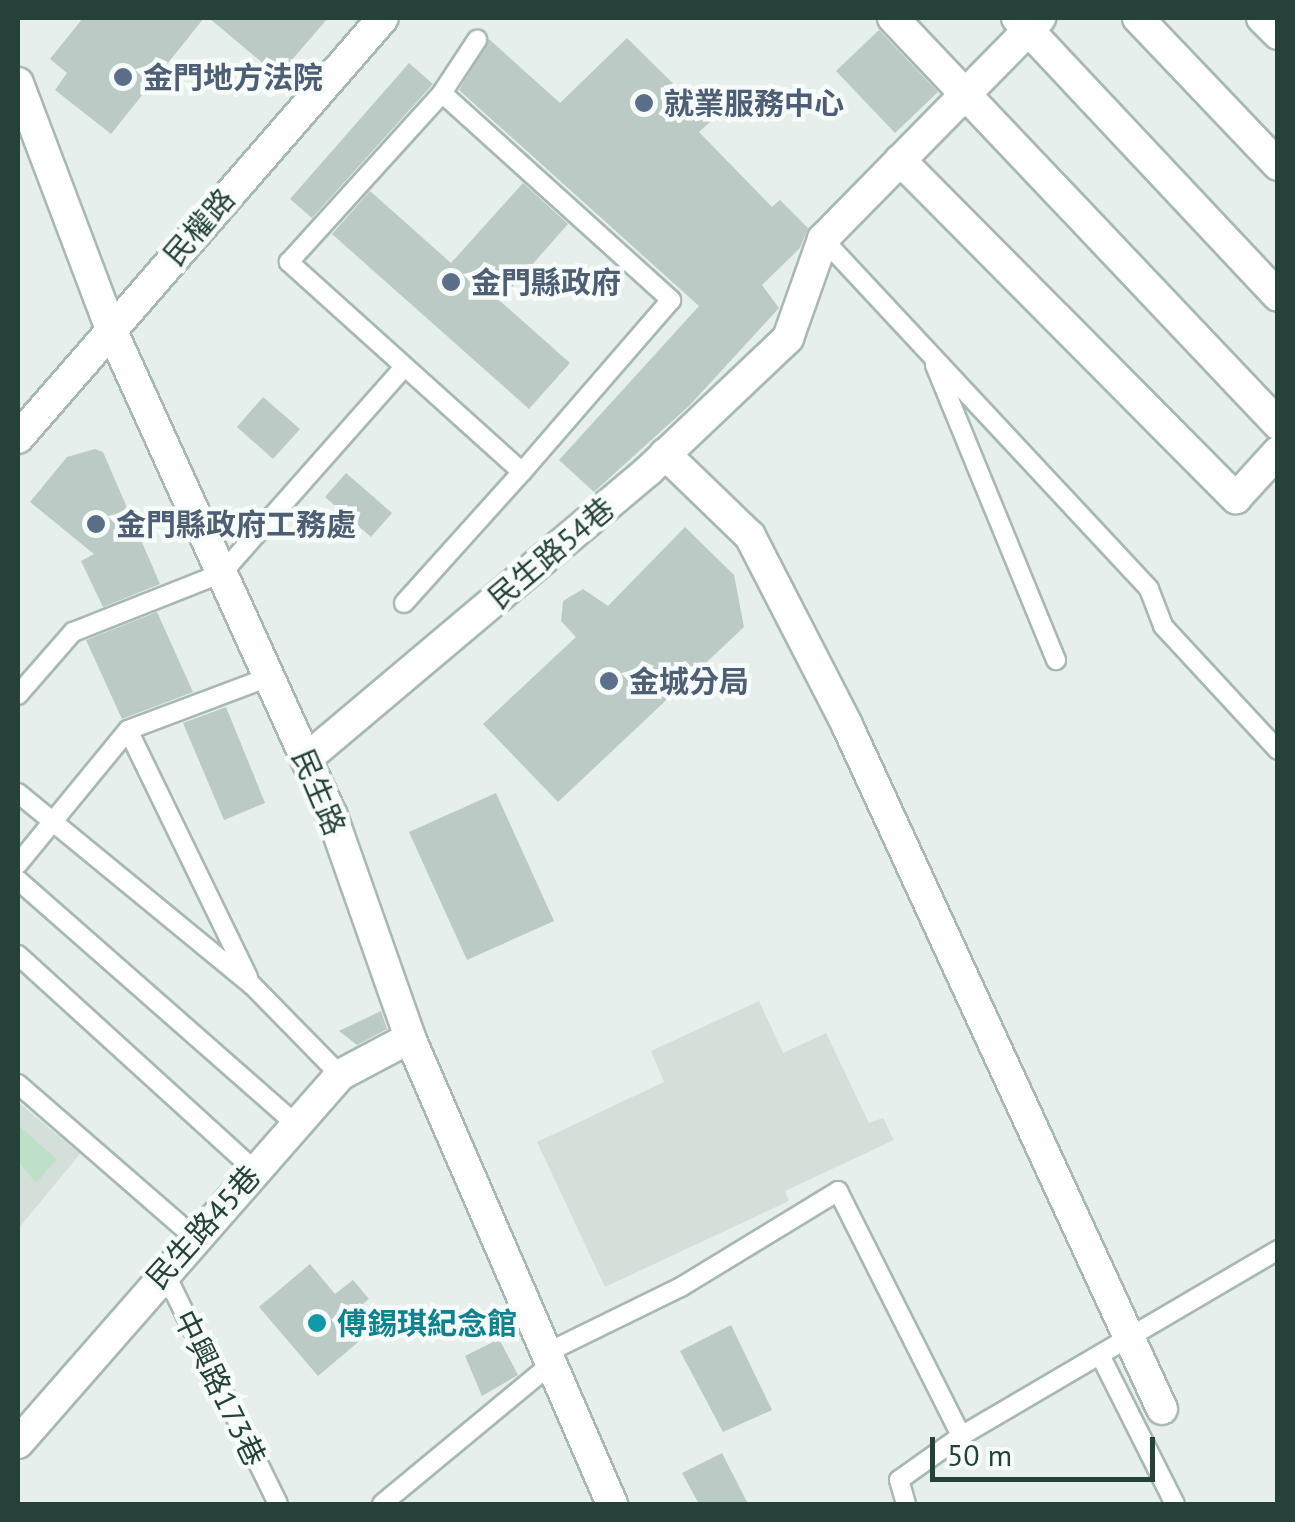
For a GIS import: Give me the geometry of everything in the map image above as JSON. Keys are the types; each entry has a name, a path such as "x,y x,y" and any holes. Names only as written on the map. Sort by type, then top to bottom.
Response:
{"street":[{"name":"民權路","path":"18,438 383,18"},
{"path":"892,18 1278,424"},
{"path":"1138,18 1278,164"},
{"path":"1262,18 1278,34"},
{"path":"823,238 965,94 1028,22 1278,296"},
{"name":"民生路","path":"18,83 110,328 306,760 410,1038 612,1504"},
{"path":"900,160 1236,498 1278,452"},
{"name":"民生路54巷","path":"306,760 666,454 788,338 823,238"},
{"path":"666,454 750,536 847,726 1162,1408"},
{"name":"民生路45巷","path":"18,1443 164,1270 340,1075 410,1038"}],"lane":[{"path":"477,40 442,93 394,152 289,262 341,322 404,368 452,422 522,472"},
{"path":"404,603 522,472 622,343 671,300 442,93"},
{"path":"823,238 1148,589 1163,626 1278,750"},
{"path":"930,355 1056,660"},
{"path":"18,695 72,632 222,573 404,368"},
{"path":"18,864 128,730 268,676"},
{"path":"128,730 252,985"},
{"path":"18,793 252,985 340,1075"},
{"path":"18,880 296,1124"},
{"path":"18,955 254,1170"},
{"path":"18,1084 194,1237"},
{"path":"382,1504 547,1359 682,1287 838,1191 961,1436"},
{"path":"906,1504 900,1480 961,1436 1278,1250"},
{"name":"中興路173巷","path":"164,1270 278,1504"},
{"path":"1100,1355 1175,1504"}],"shaded area":[{"path":"759,1001 783,1053 826,1033 869,1123 883,1118 894,1140 785,1191 789,1201 605,1287 537,1142 664,1082 651,1051"},
{"path":"18,1102 80,1154 18,1229"}],"green space":[{"path":"18,1125 57,1159 36,1183 18,1161"}],"building":[{"path":"83,18 204,18 111,134 55,90 67,73 50,59"},
{"path":"209,18 328,18 278,76"},
{"path":"879,30 938,92 895,133 836,71"},
{"name":"金門縣政府","path":"627,38 711,121 699,132 772,207 780,200 808,228 800,248 762,285 779,308 690,405 594,492 559,460 699,306 459,90 489,39 560,103"},
{"path":"409,63 433,84 312,218 290,199"},
{"name":"金門縣政府","path":"523,183 568,224 500,301 570,363 529,409 332,234 370,191 451,263"},
{"path":"263,397 300,429 273,459 237,427"},
{"name":"金門縣政府工務處","path":"95,449 103,452 160,584 103,607 81,561 94,554 30,502 67,457"},
{"path":"346,473 392,513 371,537 325,497"},
{"name":"金城分局","path":"685,527 734,575 744,627 558,802 483,724 576,637 561,621 563,601 583,589 608,606"},
{"path":"157,612 193,692 122,719 86,640"},
{"path":"226,707 265,803 224,820 183,723"},
{"path":"496,793 554,921 467,960 409,832"},
{"path":"381,1011 387,1029 357,1045 339,1031"},
{"name":"傅錫琪紀念館","path":"310,1264 335,1294 353,1280 369,1299 352,1313 369,1333 318,1376 259,1307"},
{"path":"731,1325 772,1410 723,1432 680,1351"},
{"path":"499,1339 518,1375 482,1396 465,1356"},
{"path":"722,1453 748,1504 699,1504 682,1473"}],"place":[{"name":"金門地方法院","path":"123,77"},
{"name":"就業服務中心","path":"644,103"},
{"name":"金門縣政府","path":"451,282"},
{"name":"金門縣政府工務處","path":"96,524"},
{"name":"金城分局","path":"609,681"},
{"name":"傅錫琪紀念館","path":"317,1323"}]}
